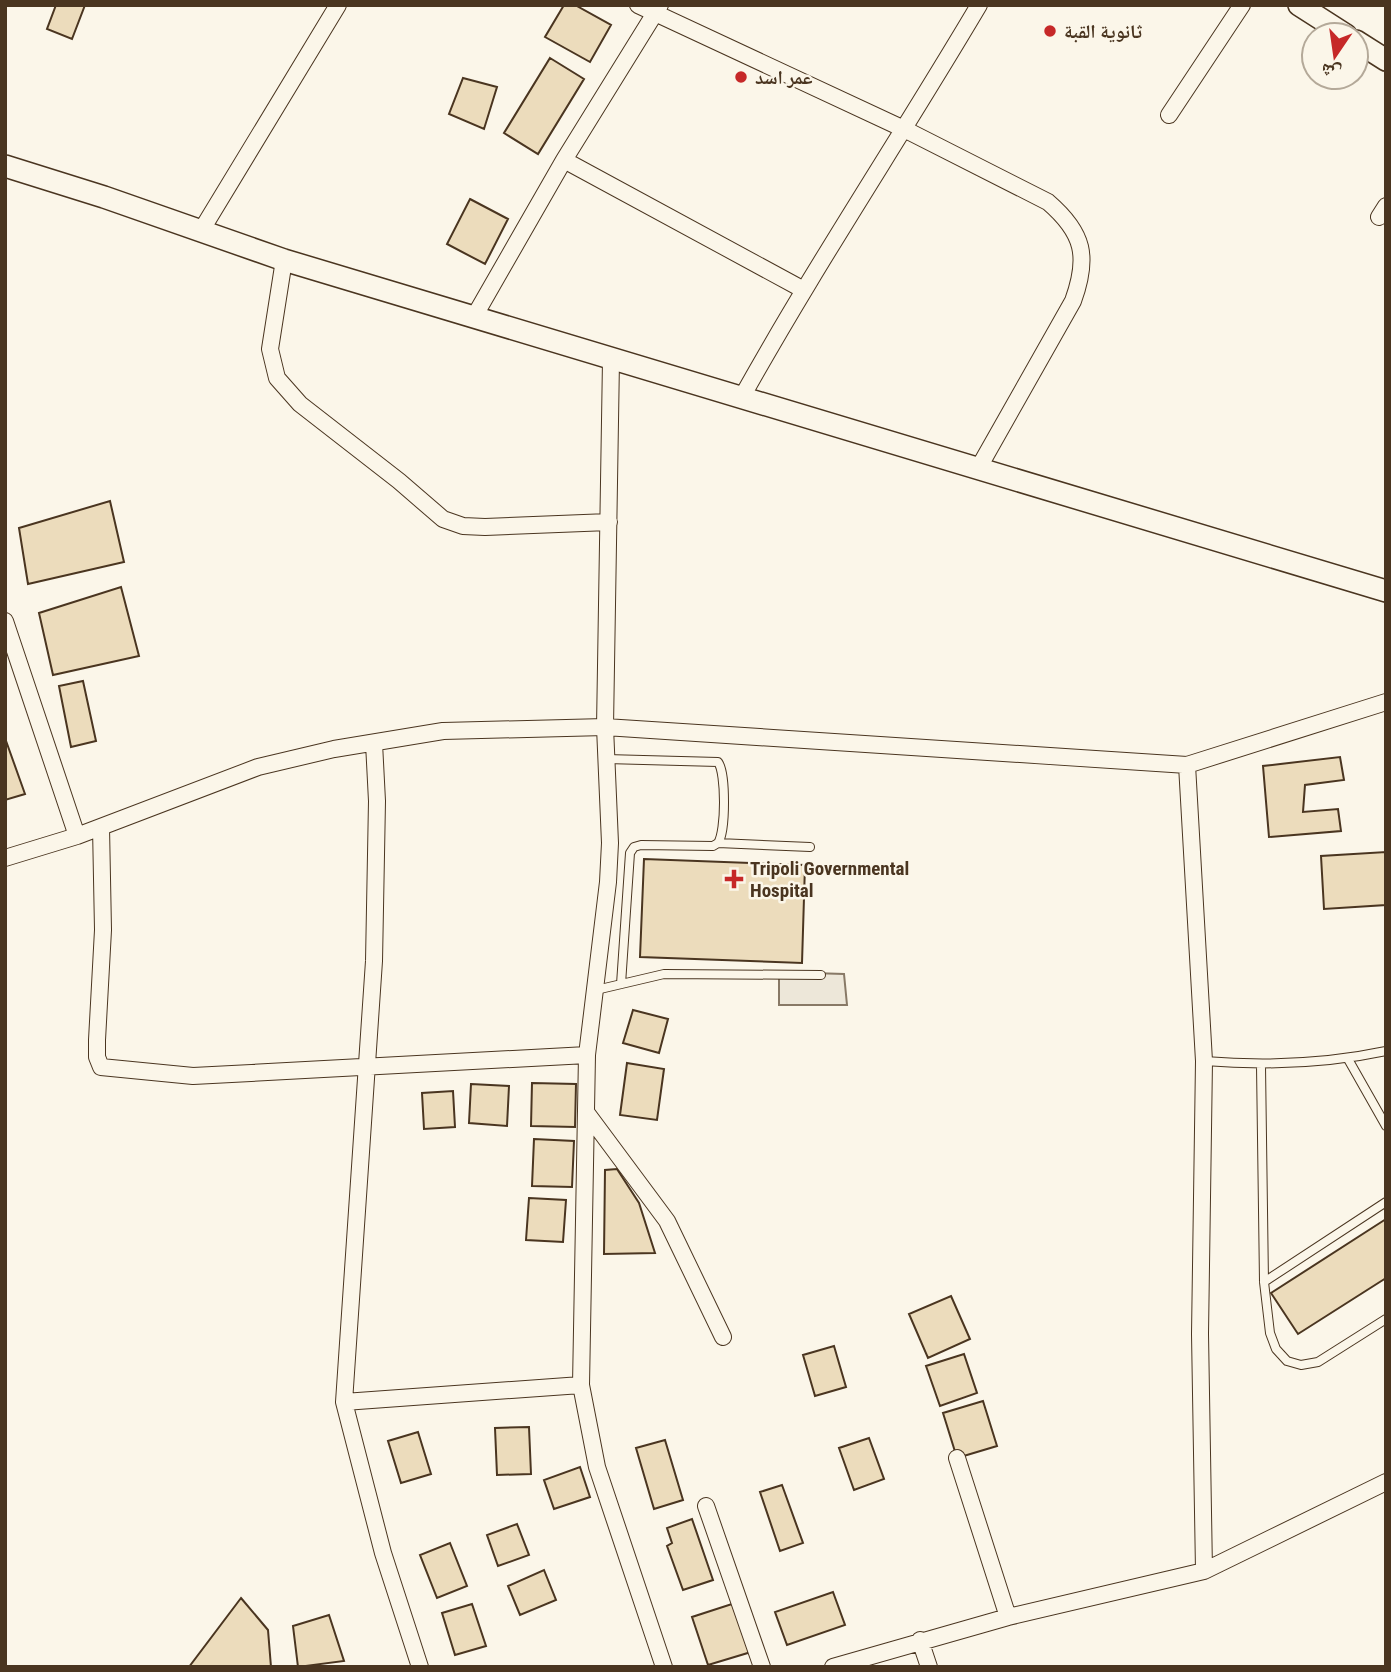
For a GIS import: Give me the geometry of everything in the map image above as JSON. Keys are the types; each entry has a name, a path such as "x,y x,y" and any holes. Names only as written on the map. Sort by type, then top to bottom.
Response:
{"main road":[{"path":"1298,5 1324,21"},
{"path":"1370,50 1386,60"},
{"path":"5,166 284,260 1386,591"}],"street":[{"path":"201,231 338,5"},
{"path":"638,5 657,10 906,130 1048,202 1067,219 1082,247 1083,274 1073,302 978,469"},
{"path":"742,397 802,289 906,130 979,5"},
{"path":"1169,115 1242,5"},
{"path":"474,317 564,160 657,10"},
{"path":"564,160 802,289"},
{"path":"284,260 270,349 277,378 300,404 443,519 463,526 485,527 609,522"},
{"path":"611,360 605,727 610,843 587,1055 581,1385 597,1467 664,1667"},
{"path":"5,621 78,836"},
{"path":"5,858 78,836 258,767 334,748 443,731 605,727 1187,765 1386,702"},
{"path":"374,743 376,828 368,1065 344,1402 383,1553 420,1667"},
{"path":"1187,765 1204,1061 1200,1334 1204,1571"},
{"path":"101,827 103,930 97,1040 97,1057 101,1067 193,1076 587,1055"},
{"path":"586,1112 667,1221 723,1337"},
{"path":"344,1402 581,1385"},
{"path":"957,1458 1008,1617"},
{"path":"834,1667 920,1640 1008,1617 1204,1571 1386,1482"},
{"path":"706,1506 762,1667"},
{"path":"920,1640 929,1667"}],"lane":[{"path":"606,759 718,762 722,772 723,795 721,840 718,843"},
{"path":"621,984 630,853 634,847 718,843 810,847"},
{"path":"596,989 664,974 821,975"},
{"path":"1204,1061 1261,1066 1348,1059 1386,1051"},
{"path":"1348,1059 1386,1126"},
{"path":"1261,1066 1264,1282 1270,1333 1276,1349 1287,1361 1301,1365 1318,1362 1386,1319"},
{"path":"1264,1282 1386,1202"}],"shaded area":[{"path":"779,972 844,974 847,1005 779,1005"}],"building":[{"path":"56,5 85,5 72,39 47,29"},
{"path":"564,5 575,5 611,25 590,62 545,37"},
{"path":"550,58 584,79 538,154 504,133"},
{"path":"463,78 497,87 484,129 449,114"},
{"path":"470,199 508,219 485,264 447,244"},
{"path":"110,501 124,562 28,584 19,528"},
{"path":"121,587 139,656 53,675 39,613"},
{"path":"83,681 96,741 71,747 59,686"},
{"path":"5,738 25,794 5,800"},
{"path":"1340,757 1344,780 1305,785 1303,812 1338,809 1341,831 1269,837 1263,766"},
{"path":"1386,852 1386,905 1324,909 1321,856"},
{"name":"Tripoli Governmental Hospital","path":"644,859 805,865 802,963 640,957"},
{"path":"633,1010 668,1019 659,1053 623,1043"},
{"path":"627,1063 664,1069 657,1120 620,1115"},
{"path":"532,1083 576,1084 575,1127 531,1126"},
{"path":"471,1084 509,1086 507,1126 469,1123"},
{"path":"453,1091 455,1127 424,1129 422,1093"},
{"path":"534,1139 574,1141 572,1187 532,1186"},
{"path":"617,1169 639,1203 655,1253 604,1254 605,1170"},
{"path":"529,1198 566,1200 563,1242 526,1240"},
{"path":"1386,1219 1386,1278 1298,1334 1271,1293"},
{"path":"951,1296 970,1339 928,1358 909,1314"},
{"path":"834,1346 846,1387 815,1396 803,1355"},
{"path":"964,1354 977,1393 940,1406 926,1366"},
{"path":"983,1401 997,1446 957,1458 943,1413"},
{"path":"529,1427 531,1474 497,1475 495,1428"},
{"path":"418,1432 431,1474 401,1483 388,1441"},
{"path":"869,1438 884,1479 854,1490 839,1448"},
{"path":"665,1440 683,1500 654,1509 636,1448"},
{"path":"580,1467 590,1497 554,1509 544,1480"},
{"path":"782,1485 803,1543 780,1551 760,1492"},
{"path":"692,1519 713,1580 683,1590 667,1546 672,1543 667,1528"},
{"path":"517,1524 529,1555 498,1566 487,1535"},
{"path":"450,1543 467,1586 437,1598 420,1555"},
{"path":"544,1570 556,1600 520,1615 508,1586"},
{"path":"833,1592 845,1625 787,1645 775,1612"},
{"path":"241,1598 268,1630 271,1667 189,1667"},
{"path":"735,1603 751,1652 708,1665 692,1617"},
{"path":"472,1604 486,1646 455,1655 442,1613"},
{"path":"329,1615 344,1661 298,1667 293,1626"}],"place":[{"name":"ثانوية القبة","path":"1050,31"},
{"name":"عمر اسد","path":"741,77"},
{"name":"Tripoli Governmental Hospital","path":"734,879"}]}
